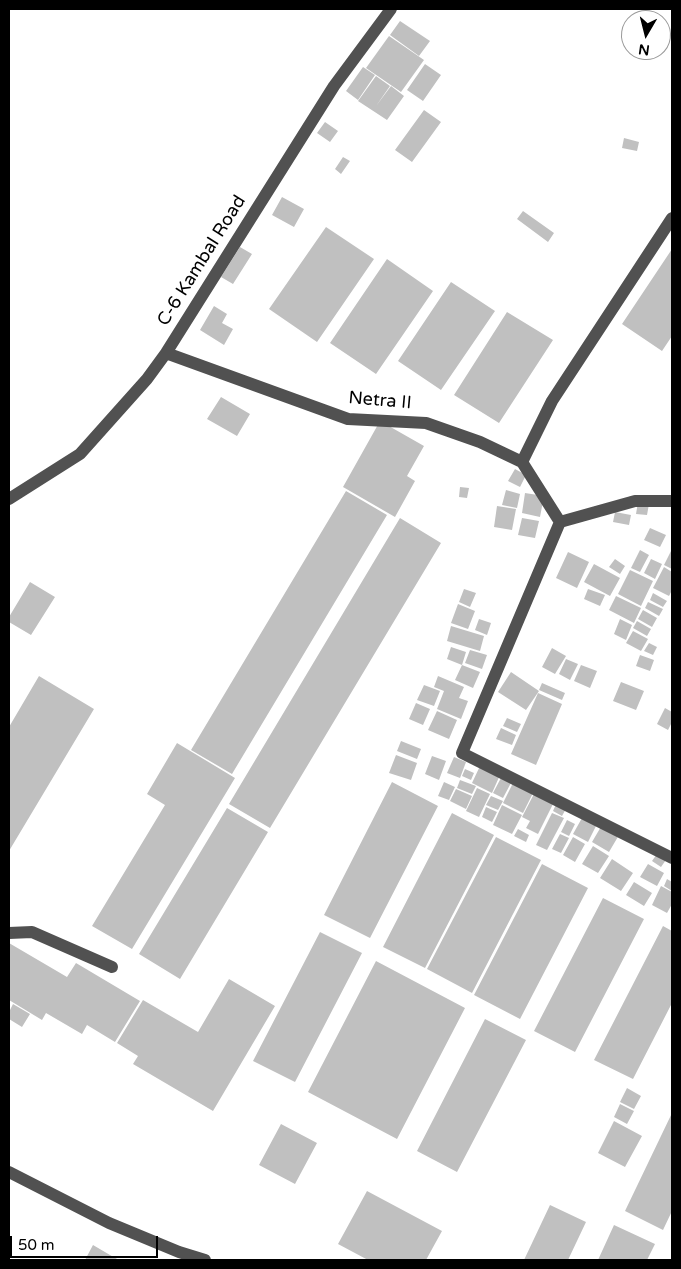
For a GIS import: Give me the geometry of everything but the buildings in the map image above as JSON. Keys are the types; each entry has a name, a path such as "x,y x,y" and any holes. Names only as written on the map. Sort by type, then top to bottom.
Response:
{"street":[{"name":"C-6 Kambal Road","path":"9,500 80,454 108,425 166,353 293,147 334,86 391,9"},
{"path":"560,522 522,462 552,401 672,218"},
{"name":"Netra II","path":"166,353 348,419 426,423 480,442 522,462"},
{"path":"560,522 636,501 672,501"},
{"path":"560,522 462,753 672,858"},
{"path":"9,933 32,932 112,967"},
{"path":"9,1172 109,1223 180,1252 205,1260"}]}
